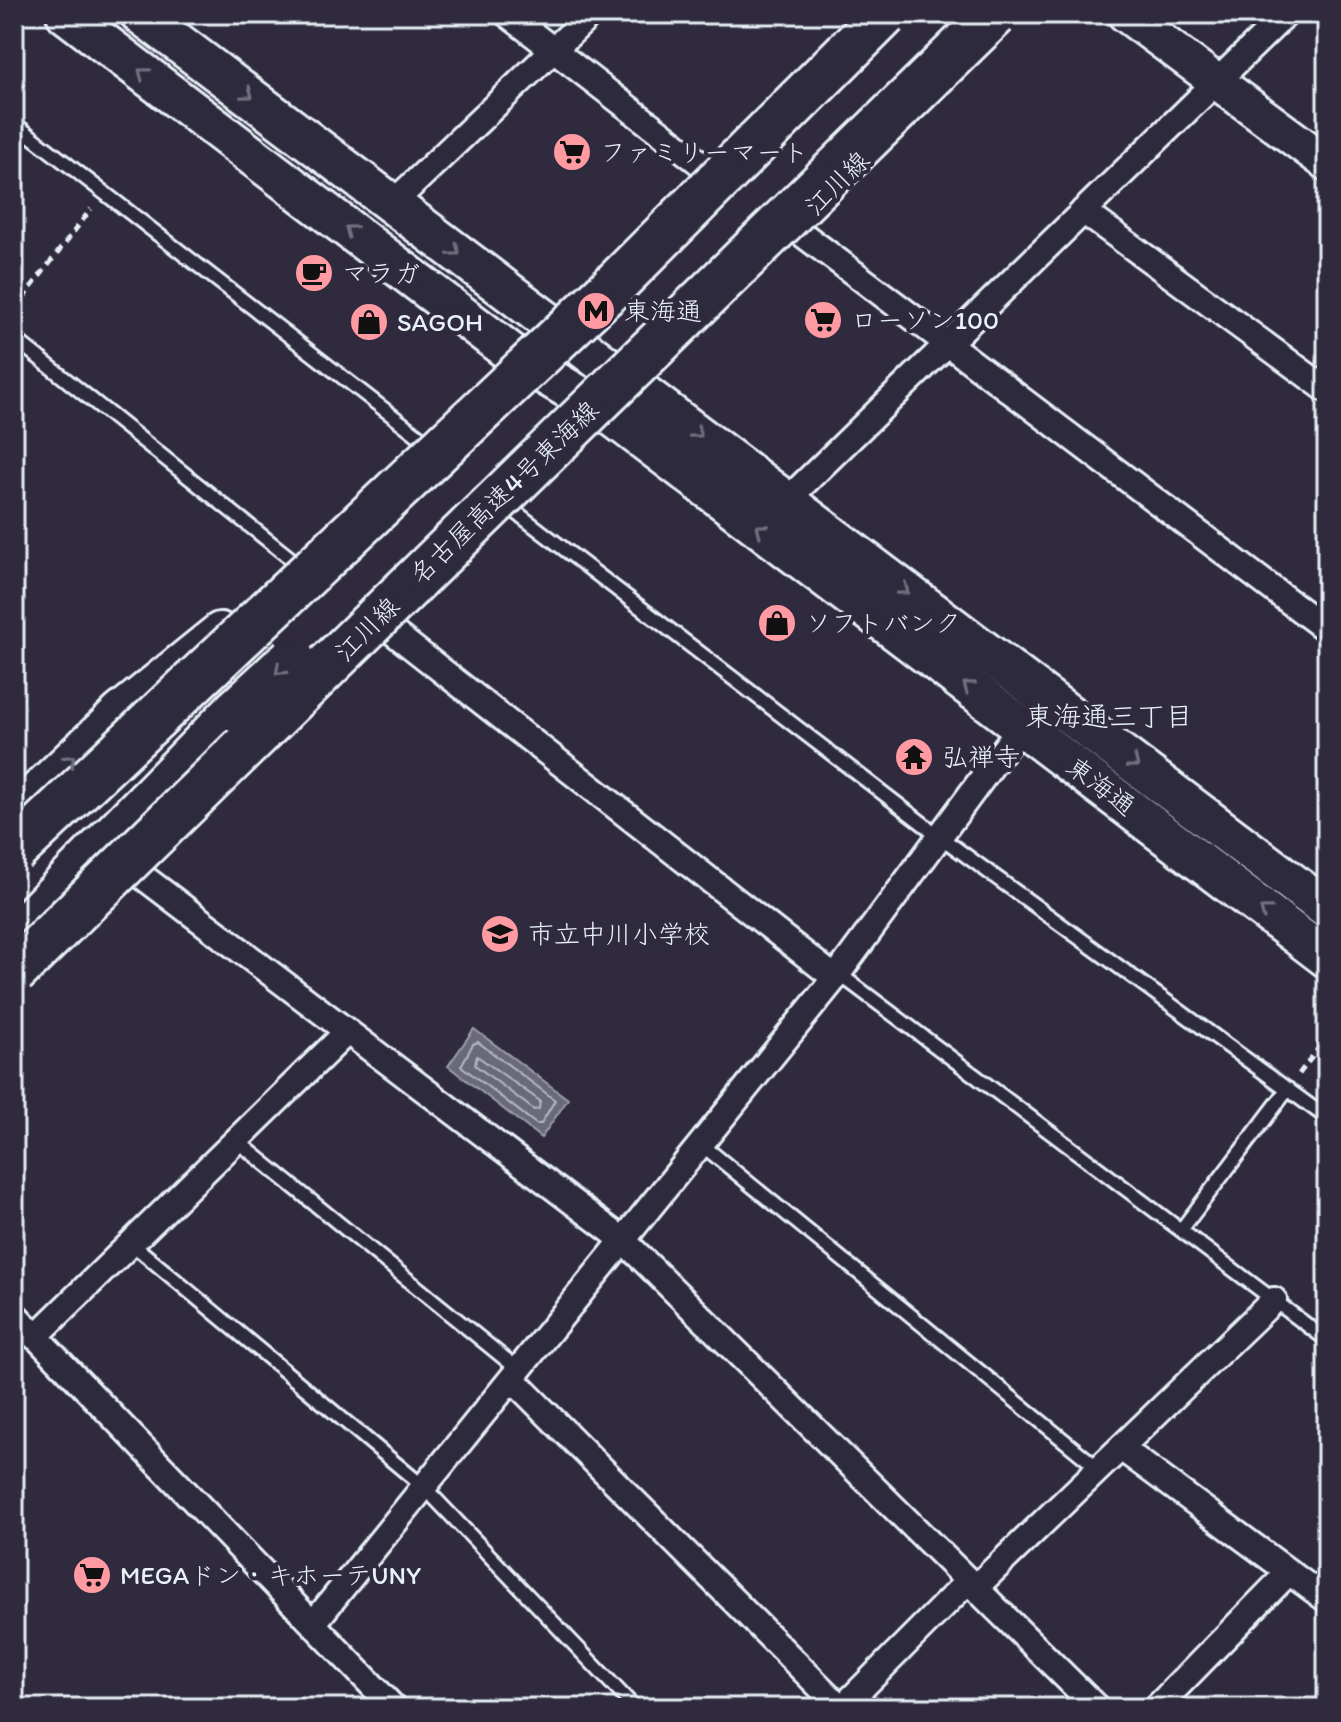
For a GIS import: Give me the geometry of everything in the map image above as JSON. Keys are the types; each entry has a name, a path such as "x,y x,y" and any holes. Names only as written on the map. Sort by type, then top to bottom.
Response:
{"highway":[{"path":"14,851 609,290 885,14"},
{"name":"名古屋高速4号東海線","path":"14,972 995,14"},
{"path":"14,895 593,320 609,290"},
{"path":"14,938 237,710 655,317 693,307"}],"main road":[{"name":"東海通","path":"66,14 523,362 604,410 1327,958"},
{"name":"東海通","path":"140,14 1327,909"},
{"path":"20,797 300,566 429,444 559,329 872,14"},
{"name":"江川線","path":"14,990 376,619 604,410 635,386 1009,14"}],"street":[{"path":"507,14 714,174"},
{"path":"393,203 591,14"},
{"path":"1125,14 1327,163"},
{"path":"786,501 1286,14"},
{"path":"1083,211 1327,390"},
{"path":"793,227 1327,630"},
{"path":"376,619 836,976"},
{"path":"313,1624 836,976 1021,726"},
{"path":"134,870 623,1240 1097,1708"},
{"path":"35,1337 346,1033"},
{"path":"516,1376 841,1708 1099,1469 1274,1300"},
{"path":"14,1314 394,1708"},
{"path":"1121,1448 1327,1600"},
{"path":"1156,1708 1289,1572"}],"lane":[{"path":"14,123 429,444"},
{"path":"14,338 300,566"},
{"path":"504,503 939,836 1327,1118"},
{"path":"836,976 1327,1340"},
{"path":"1181,1230 1288,1089"},
{"path":"236,1140 516,1376"},
{"path":"701,1144 1099,1469"},
{"path":"131,1243 425,1488 635,1708"}],"path":[{"path":"14,310 104,192"},
{"path":"1288,1089 1327,1037"}],"water":[{"path":"474,1029 568,1099 541,1138 448,1066"}],"place":[{"name":"ファミリーマート","path":"572,152"},
{"name":"マラガ","path":"314,273"},
{"name":"東海通","path":"596,311"},
{"name":"ローソン100","path":"823,320"},
{"name":"SAGOH","path":"369,322"},
{"name":"ソフトバンク","path":"777,623"},
{"name":"弘禅寺","path":"914,757"},
{"name":"市立中川小学校","path":"500,934"},
{"name":"MEGAドン・キホーテUNY","path":"92,1575"}],"district":[{"name":"東海通三丁目","path":"1109,716"}]}
